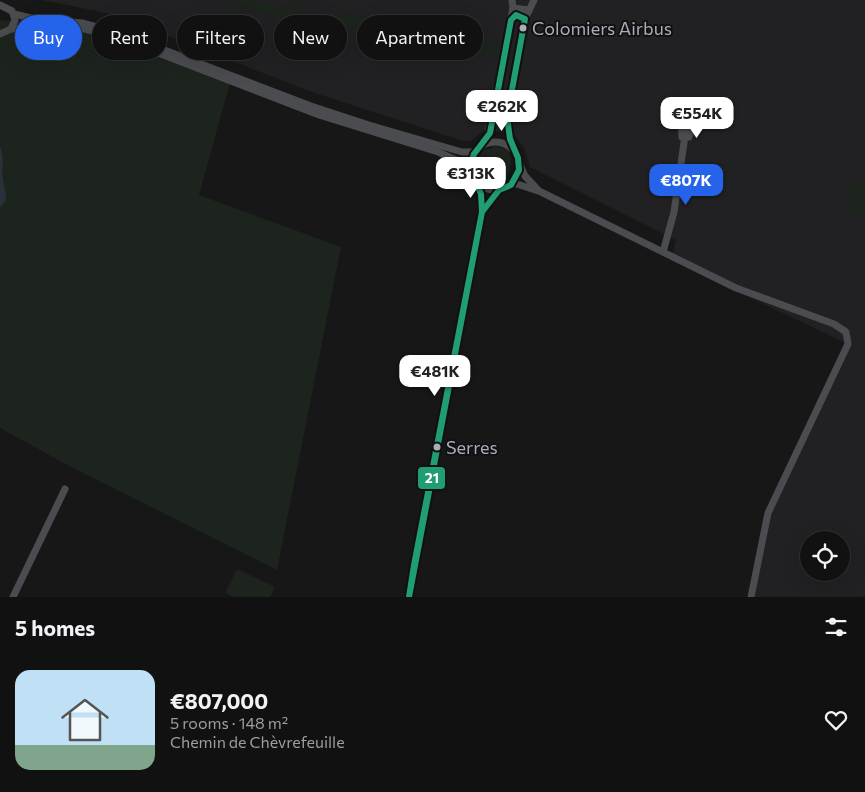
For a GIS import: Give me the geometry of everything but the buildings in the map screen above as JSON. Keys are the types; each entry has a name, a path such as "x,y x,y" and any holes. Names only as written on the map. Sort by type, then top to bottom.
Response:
{"street":[{"path":"486,144 511,20 512,0"},
{"path":"534,0 525,19 507,117 512,150 525,176 541,192"},
{"path":"0,5 9,8 14,14 35,19 82,23 120,32 369,126 462,152 475,152"},
{"path":"513,8 529,10"},
{"path":"11,30 14,23 14,14"},
{"path":"511,20 516,15 525,19"},
{"path":"0,34 11,30 57,27 85,29 122,39 319,115 438,152 470,166"},
{"path":"681,118 684,154"},
{"path":"663,252 674,212 690,123"},
{"path":"409,597 482,212 482,198 470,166 475,152 486,144 499,142 512,150"},
{"path":"511,185 516,178 519,164"},
{"path":"476,182 490,190 499,190 517,184 541,192 744,292 841,327 848,336 848,344 765,521 751,597"},
{"path":"482,212 499,190"},
{"path":"13,597 66,489"}],"shaded area":[{"path":"42,0 865,0 865,597 751,597 762,533 848,344 671,260 676,240 530,167 524,148 513,133 484,130 471,141 463,141 315,93 230,60 264,60 264,15 177,15 177,40 167,36 167,15 114,15"},
{"path":"231,0 247,0 290,8 292,0 303,2 301,13 298,15 274,16 230,5"},
{"path":"336,12 357,16 357,29 347,27 347,15 337,15"},
{"path":"0,20 15,21 15,60 82,60 82,26 84,26 92,29 92,60 167,60 167,56 231,79 199,195 341,247 277,570 73,468 0,428"},
{"path":"489,42 505,46 502,55 498,59 483,59"},
{"path":"493,146 504,148 508,151 511,159 505,181 496,183 488,181 477,160 484,149 491,149"},
{"path":"0,147 6,200 0,207"},
{"path":"865,179 865,216 847,215 847,197 850,186 858,180"},
{"path":"237,569 275,587 270,597 234,597 225,593"}],"transit line":[{"name":"21","path":"516,15 525,19 507,117 510,139 518,158 519,170 511,185 499,190 482,212 481,194 471,171 471,163 474,154 490,133 511,20 516,15"},
{"name":"21","path":"482,212 409,597 414,565 482,212"}],"place":[{"name":"Colomiers Airbus","path":"523,28"},
{"name":"Serres","path":"437,447"}]}
